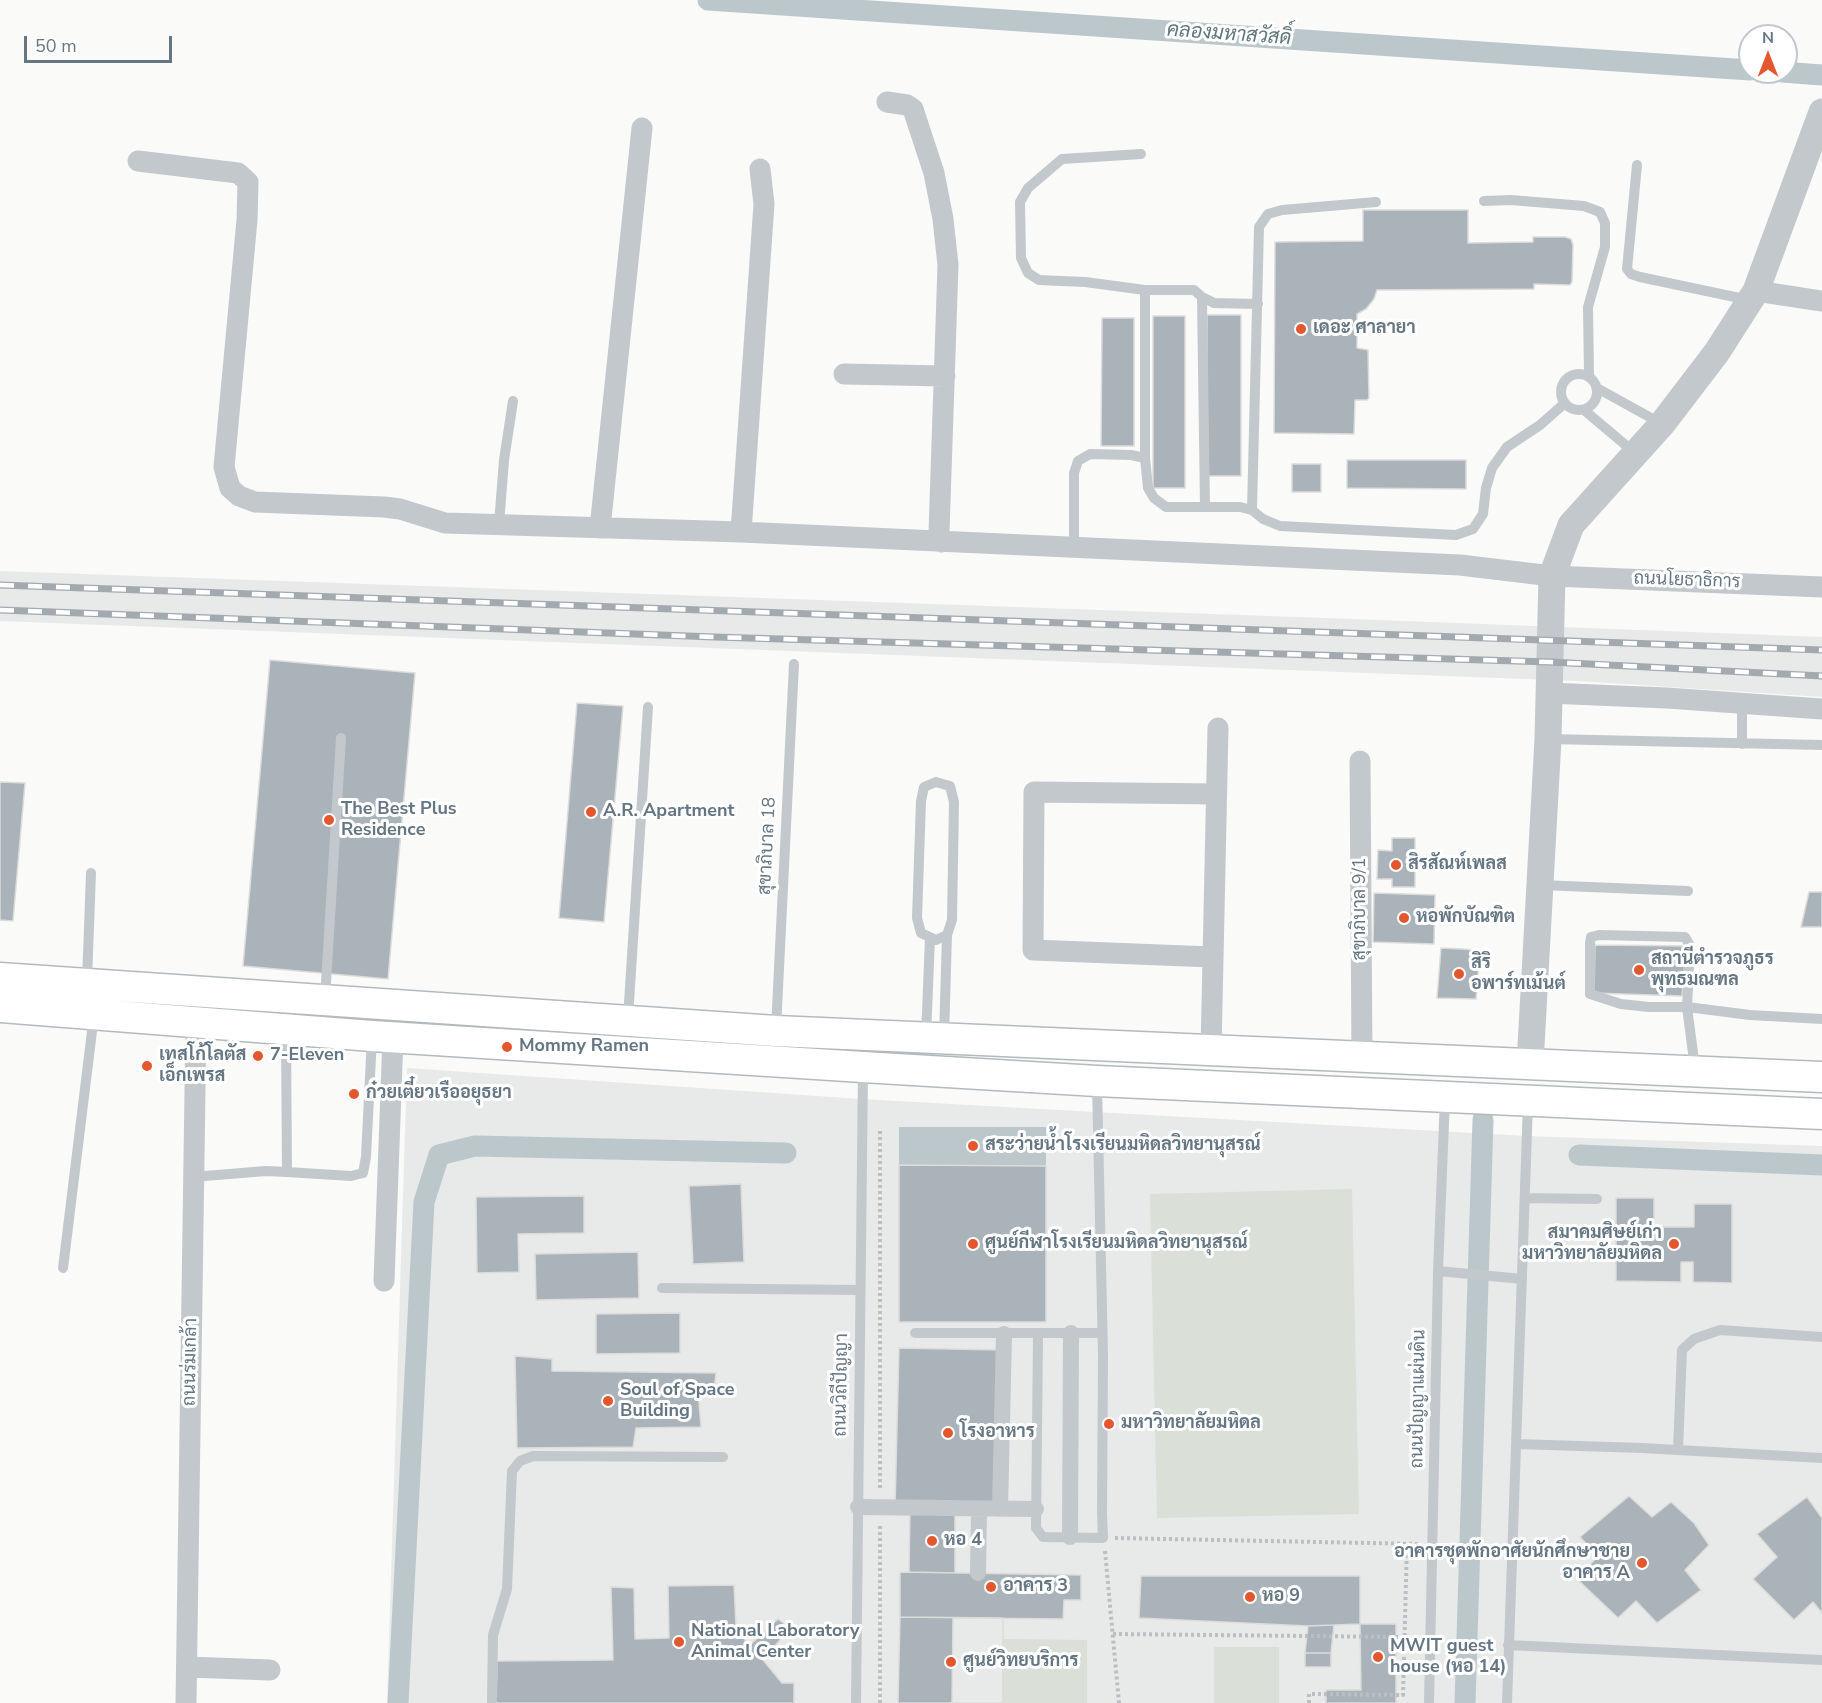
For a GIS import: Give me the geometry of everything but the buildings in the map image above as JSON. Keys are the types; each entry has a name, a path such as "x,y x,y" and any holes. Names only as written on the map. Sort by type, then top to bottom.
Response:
{"main road":[{"path":"0,978 776,1031 1822,1077"},
{"path":"0,1007 383,1036 1096,1081 1822,1114"},
{"path":"1529,1100 1530,1065"}],"street":[{"path":"887,102 907,105 913,109 934,173 943,219 948,265 939,532 941,542"},
{"path":"1530,1065 1548,739 1552,576 1571,525 1662,424 1717,352 1753,296 1822,112"},
{"path":"600,528 642,128"},
{"name":"ถนนโยธาธิการ","path":"138,161 238,173 248,182 247,220 224,467 230,488 239,496 255,501 384,507 400,509 445,523 741,532 1460,565 1552,576 1822,587"},
{"path":"741,532 764,204 760,169"},
{"path":"1753,296 1822,301"},
{"path":"844,374 945,376"},
{"path":"1548,693 1667,698 1822,709"},
{"path":"1211,1051 1218,728"},
{"name":"สุขาภิบาล 9/1","path":"1360,761 1362,1057"},
{"path":"1212,957 1033,950 1034,792 1216,794"},
{"name":"ถนนร่มเกล้า","path":"186,1703 196,1022"},
{"path":"383,1036 384,1281"},
{"path":"1070,1538 1071,1333"},
{"path":"1000,1509 1004,1334"},
{"path":"858,1507 1036,1509"},
{"path":"978,1574 979,1509"},
{"path":"188,1667 270,1670"}],"lane":[{"path":"1141,154 1062,159 1028,188 1020,202 1021,258 1028,273 1039,280 1085,282 1145,290 1194,290 1214,303 1258,304"},
{"path":"1637,165 1627,269 1631,274 1753,296"},
{"path":"1484,201 1511,200 1584,206 1600,212 1605,224 1605,247 1588,307 1589,376"},
{"path":"1252,510 1259,227 1268,214 1282,210 1376,202"},
{"path":"1145,290 1145,458 1148,488 1166,507 1240,507 1252,510 1263,519 1280,526 1456,535 1473,529 1483,514 1486,488 1492,468 1507,447 1540,425 1564,403"},
{"path":"1202,297 1205,507"},
{"path":"1575,374 1589,376 1597,388 1598,395 1595,401 1584,410 1570,408 1561,397 1564,383 1568,377 1575,374"},
{"path":"1597,388 1662,424"},
{"path":"499,524 504,460 513,401"},
{"path":"1584,410 1636,453"},
{"path":"1074,548 1074,473 1078,460 1090,454 1131,455 1145,458"},
{"name":"สุขาภิบาล 18","path":"776,1031 794,664"},
{"path":"1742,703 1742,744"},
{"path":"628,1021 648,706"},
{"path":"324,1000 342,738"},
{"path":"1548,739 1822,745"},
{"path":"935,1038 947,935 952,920 954,802 950,786 936,782 924,787 921,801 917,918 921,933 936,940 947,935"},
{"path":"86,984 91,873"},
{"path":"1540,885 1688,891"},
{"path":"1695,1071 1687,1007 1690,946 1685,937 1599,935 1591,937 1590,994 1621,1004 1687,1007 1750,1015 1822,1019"},
{"path":"930,938 935,1038"},
{"path":"63,1268 94,1014"},
{"path":"286,1029 287,1172"},
{"path":"193,1177 266,1171 351,1176 363,1173 383,1036"},
{"name":"ถนนวิถีปัญญา","path":"856,1703 862,1067"},
{"path":"1038,1334 1036,1528 1043,1537 1103,1538 1103,1355 1096,1081"},
{"name":"ถนนปัญญาแผ่นดิน","path":"1429,1703 1438,1272 1445,1096"},
{"path":"1507,1703 1529,1100"},
{"path":"1525,1198 1596,1199"},
{"path":"1438,1272 1522,1279"},
{"path":"662,1288 860,1290"},
{"path":"1678,1450 1682,1350 1694,1339 1720,1330 1822,1337"},
{"path":"915,1333 1102,1333"},
{"path":"1517,1444 1822,1458"},
{"path":"492,1703 493,1635 507,1588 512,1471 520,1461 533,1456 723,1457"},
{"path":"1508,1645 1822,1660"}],"path":[{"path":"880,1131 880,1703"},
{"path":"1119,1703 1103,1538 1433,1544"},
{"path":"1309,1703 1309,1694 1403,1695 1407,1544"},
{"path":"1113,1634 1404,1637"}],"shaded area":[{"path":"0,571 1822,637 1822,697 1578,681 0,621"},
{"name":"มหาวิทยาลัยมหิดล","path":"407,1068 861,1099 1527,1136 1822,1146 1822,1703 387,1703"},
{"name":"สระว่ายน้ำโรงเรียนมหิดลวิทยานุสรณ์","path":"899,1127 1046,1127 1046,1166 899,1165"},
{"path":"1352,1189 1359,1514 1157,1518 1150,1194"},
{"path":"1003,1639 1087,1640 1087,1703 1003,1703"},
{"path":"1214,1647 1279,1647 1279,1703 1214,1703"}],"waterway":[{"name":"คลองมหาสวัสดิ์","path":"708,0 1738,69"},
{"name":"คลองมหาสวัสดิ์","path":"1798,73 1822,75"},
{"path":"1465,1703 1483,1120"},
{"path":"398,1703 424,1202 439,1155 475,1146 786,1153"},
{"path":"1579,1155 1822,1165"}],"railway":[{"path":"0,585 1822,650"},
{"path":"0,610 714,637 1550,662 1822,676"}],"place":[{"name":"เดอะ ศาลายา","path":"1301,329"},
{"name":"A.R. Apartment","path":"591,812"},
{"name":"The Best Plus Residence","path":"329,820"},
{"name":"สิรสัณห์เพลส","path":"1396,865"},
{"name":"หอพักบัณฑิต","path":"1404,918"},
{"name":"สถานีตำรวจภูธร พุทธมณฑล","path":"1639,970"},
{"name":"สิริ อพาร์ทเม้นต์","path":"1459,974"},
{"name":"Mommy Ramen","path":"507,1047"},
{"name":"7-Eleven","path":"258,1056"},
{"name":"เทสโก้โลตัส เอ็กเพรส","path":"147,1066"},
{"name":"ก๋วยเตี๋ยวเรืออยุธยา","path":"354,1094"},
{"name":"สระว่ายน้ำโรงเรียนมหิดลวิทยานุสรณ์","path":"973,1146"},
{"name":"ศูนย์กีฬาโรงเรียนมหิดลวิทยานุสรณ์","path":"973,1244"},
{"name":"สมาคมศิษย์เก่า มหาวิทยาลัยมหิดล","path":"1674,1244"},
{"name":"Soul of Space Building","path":"608,1401"},
{"name":"มหาวิทยาลัยมหิดล","path":"1109,1424"},
{"name":"โรงอาหาร","path":"948,1433"},
{"name":"หอ 4","path":"932,1541"},
{"name":"อาคารชุดพักอาศัยนักศึกษาชาย อาคาร A","path":"1642,1563"},
{"name":"อาคาร 3","path":"991,1587"},
{"name":"หอ 9","path":"1250,1597"},
{"name":"National Laboratory Animal Center","path":"679,1642"},
{"name":"MWIT guest house (หอ 14)","path":"1378,1657"},
{"name":"ศูนย์วิทยบริการ","path":"951,1662"}]}
